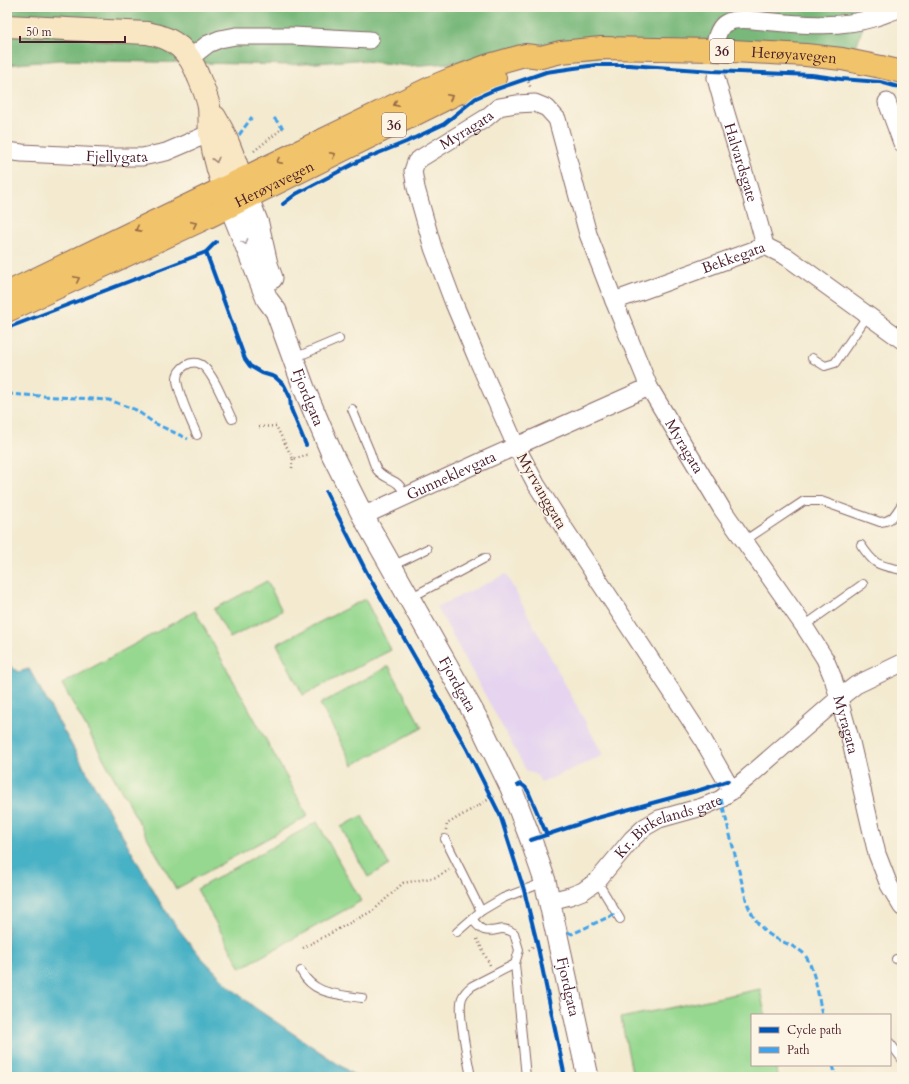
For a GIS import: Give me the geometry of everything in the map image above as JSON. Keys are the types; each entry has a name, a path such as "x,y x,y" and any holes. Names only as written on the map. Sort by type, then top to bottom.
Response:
{"highway":[{"name":"Herøyavegen","path":"7,311 42,296 451,79 489,65 525,55 541,56 560,52 601,48 714,50 806,55 842,59 902,72"},
{"name":"Herøyavegen","path":"7,293 236,193"}],"main road":[{"path":"7,26 147,33 158,35 173,42 190,58 202,85 236,193"}],"street":[{"path":"714,50 721,28 725,23 731,21 750,20 827,25 873,18 902,8"},
{"path":"190,58 208,44 220,39 236,36 292,36 370,40"},
{"name":"Halvardsgate","path":"716,78 725,112 747,177 766,246"},
{"path":"887,102 902,143"},
{"name":"Myragata","path":"416,162 486,118 499,107 535,103 547,108 556,119 588,234 650,387 722,509 804,626 825,659 833,678 850,738 877,854 888,885 902,907"},
{"name":"Fjellygata","path":"7,151 104,157 142,157 166,152 216,131"},
{"name":"Myrvanggata","path":"416,162 413,171 416,188 433,248 473,349 516,446 536,484 680,703 732,790"},
{"name":"Fjordgata","path":"236,193 258,224 267,264 278,295 276,311 304,388 329,446 363,516 498,758 532,840 548,891 588,1077"},
{"name":"Bekkegata","path":"614,301 766,246 787,257 902,340"},
{"name":"Gunneklevgata","path":"363,516 650,387"},
{"name":"Kr. Birkelands gate","path":"548,891 583,891 598,881 632,840 645,827 659,819 712,804 732,790 856,685 902,663"}],"lane":[{"path":"812,358 825,366 835,363 868,315"},
{"path":"294,358 339,339"},
{"path":"197,435 179,389 177,378 180,370 187,364 202,364 210,374 232,419"},
{"path":"352,409 377,469 385,477 395,480 404,490 406,497"},
{"path":"744,540 804,501 821,501 880,522 887,521 892,518 902,504"},
{"path":"861,545 872,560 879,565 902,570"},
{"path":"391,567 427,549"},
{"path":"409,598 485,558"},
{"path":"804,626 863,584"},
{"path":"445,839 481,911"},
{"path":"598,881 620,919"},
{"name":"Kr. Birkelands gate","path":"457,932 481,911 503,898 548,891"},
{"path":"470,920 486,931 507,928 514,933 519,950 515,964 526,1077"},
{"path":"471,1077 461,1020 462,999 464,993 472,986 515,964"},
{"path":"301,971 305,979 323,991 362,998"},
{"path":"891,1044 902,1058"}],"path":[{"path":"521,80 530,77"},
{"path":"254,151 283,128"},
{"path":"402,144 412,140"},
{"path":"260,427 276,426 293,459 292,468"},
{"path":"293,459 310,454"},
{"path":"488,790 494,803"},
{"path":"445,839 447,824 498,794"},
{"path":"303,948 374,910 403,883 437,877 458,864"},
{"path":"470,920 495,974"},
{"path":"535,935 538,950"}],"shaded area":[{"path":"506,574 603,755 541,783 538,776 526,770 437,607"}],"green space":[{"path":"7,7 890,7 866,18 854,53 506,59 409,66 356,60 290,65 59,60 7,65"},
{"path":"267,581 282,611 230,638 214,609"},
{"path":"365,599 391,650 303,695 277,644"},
{"path":"195,611 308,816 176,889 62,684"},
{"path":"389,666 422,728 353,765 320,704"},
{"path":"362,816 389,865 368,877 341,827"},
{"path":"317,822 361,901 241,968 197,889"},
{"path":"760,989 765,1014 751,1014 751,1066 775,1066 778,1077 633,1077 621,1018"}],"water":[{"path":"7,663 18,672 29,669 161,904 176,926 200,956 230,987 254,1007 357,1077 7,1077"}],"marked path":[{"path":"239,135 252,117"},
{"path":"274,118 283,128"},
{"path":"7,394 109,400 136,410 154,423 188,439"},
{"path":"721,799 749,909 758,924 766,932 771,936 793,946 802,952 806,957 813,972 822,1014"},
{"path":"568,932 572,934 617,913"},
{"path":"833,1066 836,1077"}],"cycle path":[{"path":"283,204 296,194 359,161 406,142 444,124 476,98 494,90 546,72 596,65 629,65 713,71 812,75 880,82 902,88"},
{"path":"7,328 206,252 216,242"},
{"path":"206,252 245,359 250,366 262,373 275,377 284,385 290,397 291,409 306,445"},
{"path":"326,492 367,573 467,749 500,815 524,890 537,943 565,1077"},
{"path":"531,840 597,818 728,781"},
{"path":"518,785 521,784 528,791 547,835"}]}
